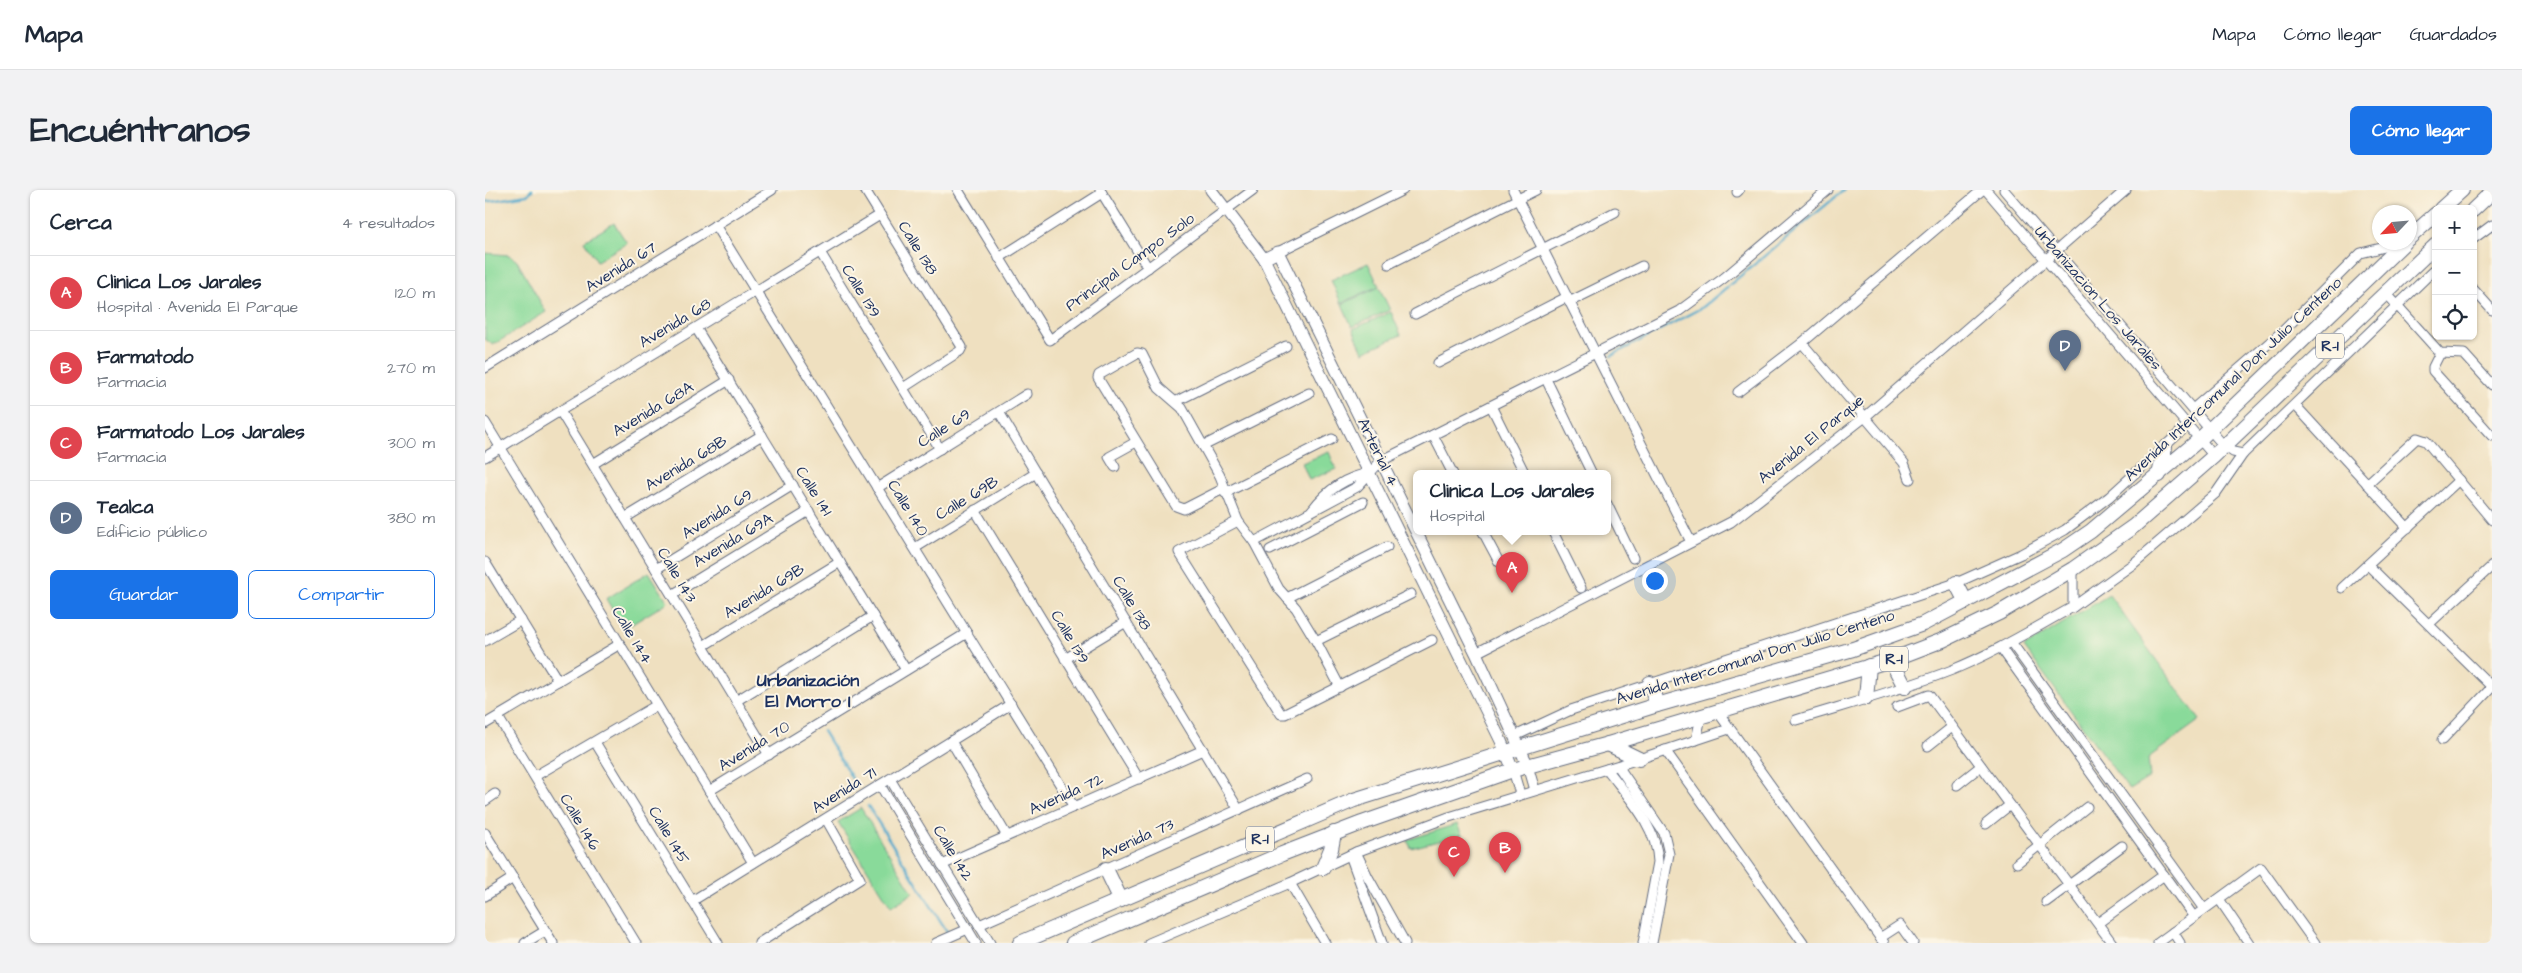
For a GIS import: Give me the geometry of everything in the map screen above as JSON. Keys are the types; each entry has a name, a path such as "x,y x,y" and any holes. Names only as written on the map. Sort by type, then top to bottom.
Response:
{"main road":[{"path":"2445,205 2462,190"},
{"path":"2477,206 2492,192"},
{"path":"2417,231 2432,218"},
{"name":"R-1","path":"1073,943 1335,833 1513,770 1701,717 1891,660 1943,640 1999,613 2073,569 2133,526 2214,456 2432,249"},
{"name":"Avenida Intercomunal Don Julio Centeno","path":"1020,943 1354,800 1506,751 1518,742 1657,705 1853,649 1923,624 2063,550 2091,531 2159,475 2210,429 2396,250"},
{"path":"2159,475 2165,448"},
{"path":"1955,583 1966,602"},
{"path":"1891,660 1905,687"},
{"path":"1866,698 1869,666"},
{"path":"1650,684 1657,705"},
{"path":"1608,744 1639,759"},
{"path":"1323,868 1335,833"},
{"path":"1106,869 1121,900"}],"street":[{"name":"Avenida 67","path":"485,368 773,190"},
{"name":"Calle 138","path":"865,190 962,347 960,351 903,388"},
{"path":"958,190 999,258 1101,192 1148,268"},
{"name":"Arterial 4","path":"1211,190 1264,259 1506,751 1520,794"},
{"name":"Principal Campo Solo","path":"999,258 1051,340 1253,190"},
{"path":"1264,259 1403,190"},
{"path":"1513,190 1691,542"},
{"path":"1389,264 1536,190"},
{"path":"1254,542 1310,512 1330,490 1351,476 1370,473 1381,461 1679,311 1700,297 1828,190"},
{"path":"1738,392 1802,343 1984,190"},
{"name":"Urbanizacion Los Jarales","path":"1984,190 2214,456"},
{"name":"Urbanizacion Los Jarales","path":"2004,190 2224,446"},
{"name":"Avenida El Parque","path":"1476,652 1731,522 1757,504 1865,416 2126,190"},
{"path":"1415,314 1615,212"},
{"name":"Avenida 68","path":"485,457 880,216"},
{"name":"Calle 140","path":"715,225 1074,807"},
{"path":"2477,236 2492,225"},
{"name":"Avenida Intercomunal Don Julio Centeno","path":"2193,409 2284,330 2361,253 2373,250"},
{"name":"Calle 139","path":"820,252 940,448"},
{"name":"Arterial 4","path":"1278,252 1413,525"},
{"path":"1438,362 1642,266"},
{"path":"1796,720 1905,687 1953,670 2001,648 2073,606 2133,564 2215,493 2243,454 2432,272"},
{"path":"2386,292 2440,353 2463,354 2492,385"},
{"path":"2477,293 2492,310"},
{"name":"Calle 141","path":"696,328 906,670"},
{"path":"1802,343 1904,463 1910,479"},
{"path":"1177,401 1286,346"},
{"path":"1332,439 1224,490 1184,508 1176,506 1098,378 1099,375 1139,353 1159,388 1177,401 1220,476 1224,490 1238,521 1254,542 1279,588 1316,641 1341,687"},
{"path":"2440,353 2433,366 2433,370 2492,436"},
{"path":"1546,379 1590,470"},
{"name":"Avenida 68A","path":"593,464 729,380"},
{"path":"1203,446 1309,393"},
{"name":"Calle 69","path":"877,488 1027,394"},
{"path":"2295,405 2407,528"},
{"path":"1491,406 1523,470"},
{"name":"Calle 143","path":"560,411 769,755"},
{"name":"Calle 138","path":"999,412 1239,810"},
{"name":"Calle 144","path":"485,422 753,864"},
{"name":"Avenida Intercomunal Don Julio Centeno","path":"1518,742 1571,710 1955,583 2021,554 2065,530 2109,497 2188,426"},
{"name":"Avenida 68B","path":"625,518 762,435"},
{"path":"1433,435 1451,470"},
{"path":"2367,484 2417,438 2426,441 2492,520"},
{"path":"1115,467 1109,458 1136,442"},
{"path":"2224,446 2233,452 2243,454"},
{"name":"Calle 69B","path":"915,548 1036,473"},
{"path":"2342,588 2459,480"},
{"name":"Avenida 69","path":"656,569 793,485"},
{"path":"1270,550 1363,502"},
{"name":"Calle 139","path":"975,510 1139,778"},
{"name":"Avenida 69A","path":"672,595 809,511"},
{"path":"1611,512 1633,558"},
{"path":"1238,521 1180,551 1180,554 1281,714 1285,714 1341,687 1432,640"},
{"path":"1292,522 1299,535"},
{"name":"Arterial 4","path":"1418,535 1518,742 1535,790"},
{"path":"1485,535 1499,562"},
{"path":"1554,535 1581,588"},
{"path":"1287,598 1387,548"},
{"path":"485,562 558,681"},
{"name":"Avenida 69B","path":"703,646 840,562"},
{"path":"2368,565 2492,687 2442,740"},
{"path":"2429,624 2492,566"},
{"path":"2073,569 2073,606"},
{"path":"1316,641 1411,594"},
{"path":"736,701 873,616"},
{"path":"485,641 521,620"},
{"path":"1065,658 1126,622"},
{"name":"Avenida 70","path":"709,791 967,633"},
{"path":"2011,642 2204,910"},
{"path":"485,724 620,644"},
{"path":"2001,648 2194,917"},
{"path":"1462,660 1476,652"},
{"path":"1897,707 1929,695 2112,943"},
{"name":"Avenida 71","path":"692,901 1011,704"},
{"path":"535,776 657,705"},
{"path":"1718,712 1882,941 1900,925 1913,943"},
{"name":"Calle 146","path":"498,717 636,943"},
{"path":"1696,740 1701,717"},
{"path":"1928,746 1952,727"},
{"path":"1149,943 1290,884 1353,853 1449,817 1520,794 1619,766 1729,729"},
{"name":"Calle 145","path":"595,742 718,943"},
{"path":"951,742 1007,836"},
{"name":"Avenida 72","path":"942,865 1203,750"},
{"path":"1665,750 1803,943"},
{"path":"1619,766 1664,833 1668,842 1669,854 1652,943"},
{"path":"1957,785 1981,766"},
{"path":"1607,769 1651,830 1658,850 1658,862 1643,943"},
{"name":"Calle 142","path":"890,779 990,943"},
{"name":"Avenida 73","path":"979,925 1307,779"},
{"name":"Calle 142","path":"880,785 976,943"},
{"path":"2108,797 2117,790"},
{"path":"485,801 495,794"},
{"path":"1986,824 2010,805"},
{"path":"2017,862 2087,807"},
{"path":"759,943 860,879 826,819"},
{"path":"485,833 549,937"},
{"path":"2046,902 2122,846"},
{"path":"1353,853 1382,943"},
{"path":"1353,853 1405,943"},
{"path":"2158,943 2261,868 2315,943"},
{"path":"2098,923 2164,875"},
{"path":"485,896 513,878"},
{"path":"1290,884 1325,943"},
{"path":"2219,899 2249,943"},
{"path":"936,943 968,929"},
{"path":"2173,932 2180,943"},
{"path":"525,943 549,937"},
{"path":"541,943 549,937"}],"green space":[{"path":"614,223 627,243 597,261 584,241"},
{"path":"485,253 509,255 517,261 546,312 493,345 485,339"},
{"path":"1368,263 1379,286 1341,303 1331,280"},
{"path":"1379,287 1390,310 1352,327 1342,304"},
{"path":"1391,312 1401,335 1363,352 1353,329"},
{"path":"1329,452 1336,469 1309,480 1302,463"},
{"path":"649,572 668,602 624,629 606,599"},
{"path":"2109,595 2200,720 2148,758 2150,777 2129,790 2024,647"},
{"path":"861,808 913,893 891,907 838,822"},
{"path":"1457,824 1462,835 1411,848 1407,840"}],"waterway":[{"path":"485,202 527,195 532,190"},
{"path":"1611,356 1703,307 1844,190"},
{"path":"823,731 856,785"},
{"path":"868,806 948,933"}],"place":[{"name":"Tealca","path":"2065,371"},
{"name":"Clinica Los Jarales","path":"1512,593"},
{"name":"Farmatodo","path":"1505,873"},
{"name":"Farmatodo Los Jarales","path":"1454,877"}],"district":[{"name":"Urbanización El Morro I","path":"808,690"}]}
